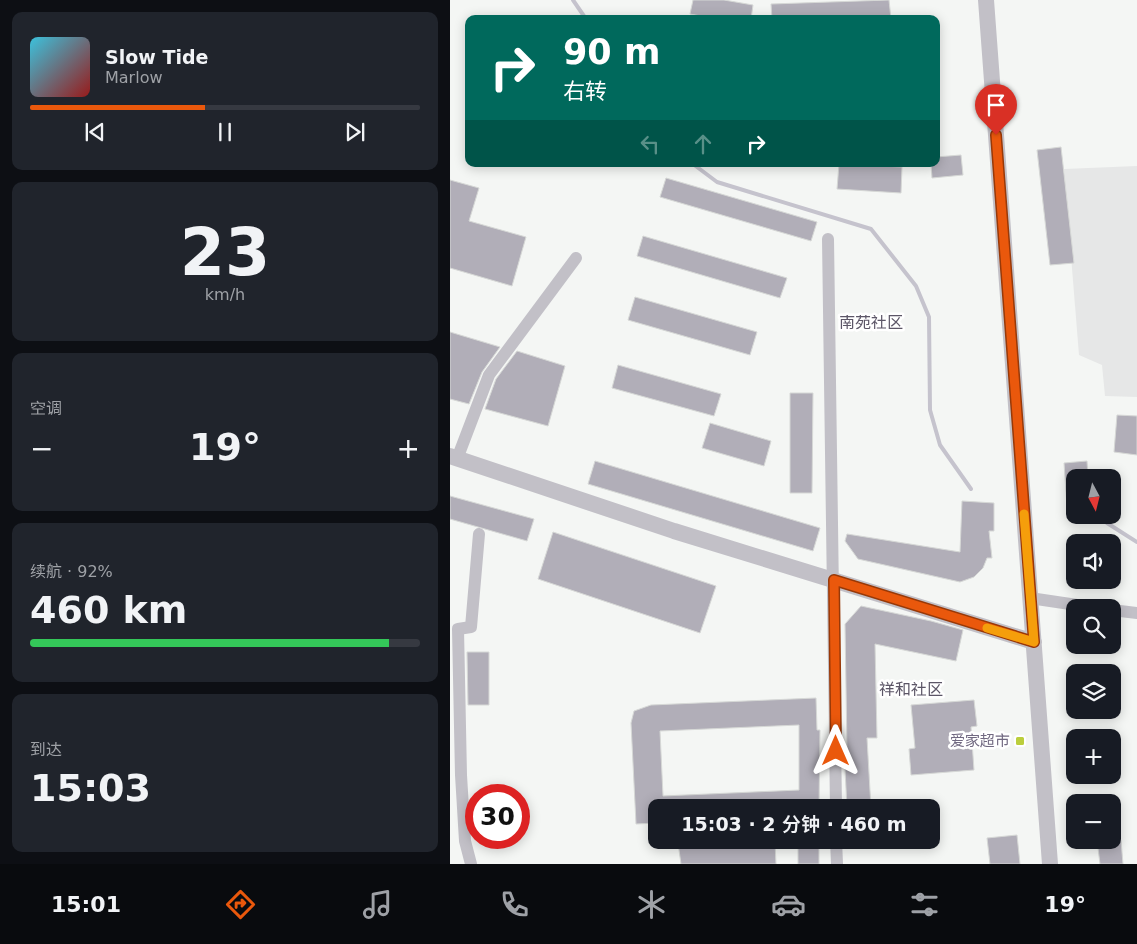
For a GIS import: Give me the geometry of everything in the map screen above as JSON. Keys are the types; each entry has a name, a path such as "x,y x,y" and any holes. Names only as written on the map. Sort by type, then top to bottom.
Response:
{"street":[{"path":"986,0 1050,864"},
{"path":"828,239 836,799"},
{"path":"576,258 489,375 454,458 674,531 1034,642"},
{"path":"471,864 465,841 461,775 458,629 470,627 479,534"},
{"path":"1030,598 1066,603"},
{"path":"1121,611 1137,613"},
{"path":"836,849 836,864"}],"shaded area":[{"path":"1137,166 1137,397 1105,396 1102,365 1079,355 1064,169"}],"building":[{"path":"693,0 724,0 753,5 752,15 690,14"},
{"path":"889,0 891,15 772,15 771,4"},
{"path":"1061,147 1074,263 1050,265 1037,150"},
{"path":"961,155 963,175 932,178 931,167 940,167 940,157"},
{"path":"839,167 902,167 901,193 837,189"},
{"path":"666,178 817,222 811,241 660,197"},
{"path":"450,180 479,188 469,221 526,237 512,286 450,268"},
{"path":"643,236 787,278 780,298 637,256"},
{"path":"635,297 757,332 750,355 628,320"},
{"path":"450,332 500,347 482,372 469,404 450,399"},
{"path":"517,351 565,366 548,426 485,409 496,379"},
{"path":"618,365 721,394 714,416 612,388"},
{"path":"790,393 813,393 812,493 790,493"},
{"path":"1117,415 1137,416 1137,455 1114,452"},
{"path":"710,423 771,441 764,466 702,448"},
{"path":"595,461 820,528 813,551 588,484"},
{"path":"1087,461 1087,469 1066,469 1066,492 1064,463"},
{"path":"450,496 534,519 527,541 450,519"},
{"path":"962,501 994,503 994,531 989,531 992,558 987,558 983,568 974,577 960,582 858,559 845,541 847,534 960,552"},
{"path":"553,532 716,586 700,633 538,579"},
{"path":"861,606 963,630 956,661 875,644 877,738 867,738 870,799 847,799 844,750 847,749 845,624"},
{"path":"467,652 489,652 489,705 468,705"},
{"path":"816,698 817,730 820,730 819,799 648,799 648,823 636,824 631,723 634,711 651,705","holes":["799,725 799,790 663,796 660,731"]},
{"path":"974,700 977,726 971,727 974,770 911,775 909,749 915,748 911,705"},
{"path":"1017,835 1020,864 990,864 987,838"},
{"path":"1121,840 1123,864 1100,864 1098,849 1121,849"},
{"path":"679,849 775,849 776,864 681,864"},
{"path":"798,849 819,849 819,864 798,864"}],"waterway":[{"path":"573,0 583,15"},
{"path":"697,167 717,182 871,229 916,286 929,317 930,410 940,445 971,489"},
{"path":"1109,524 1137,542"}],"slow traffic":[{"path":"987,628 1034,642 1024,514"}],"place":[{"name":"爱家超市","path":"1020,741"}],"district":[{"name":"南苑社区","path":"871,322"},
{"name":"祥和社区","path":"911,689"}],"route":[{"path":"836,751 834,580 1034,642 996,135"}]}
